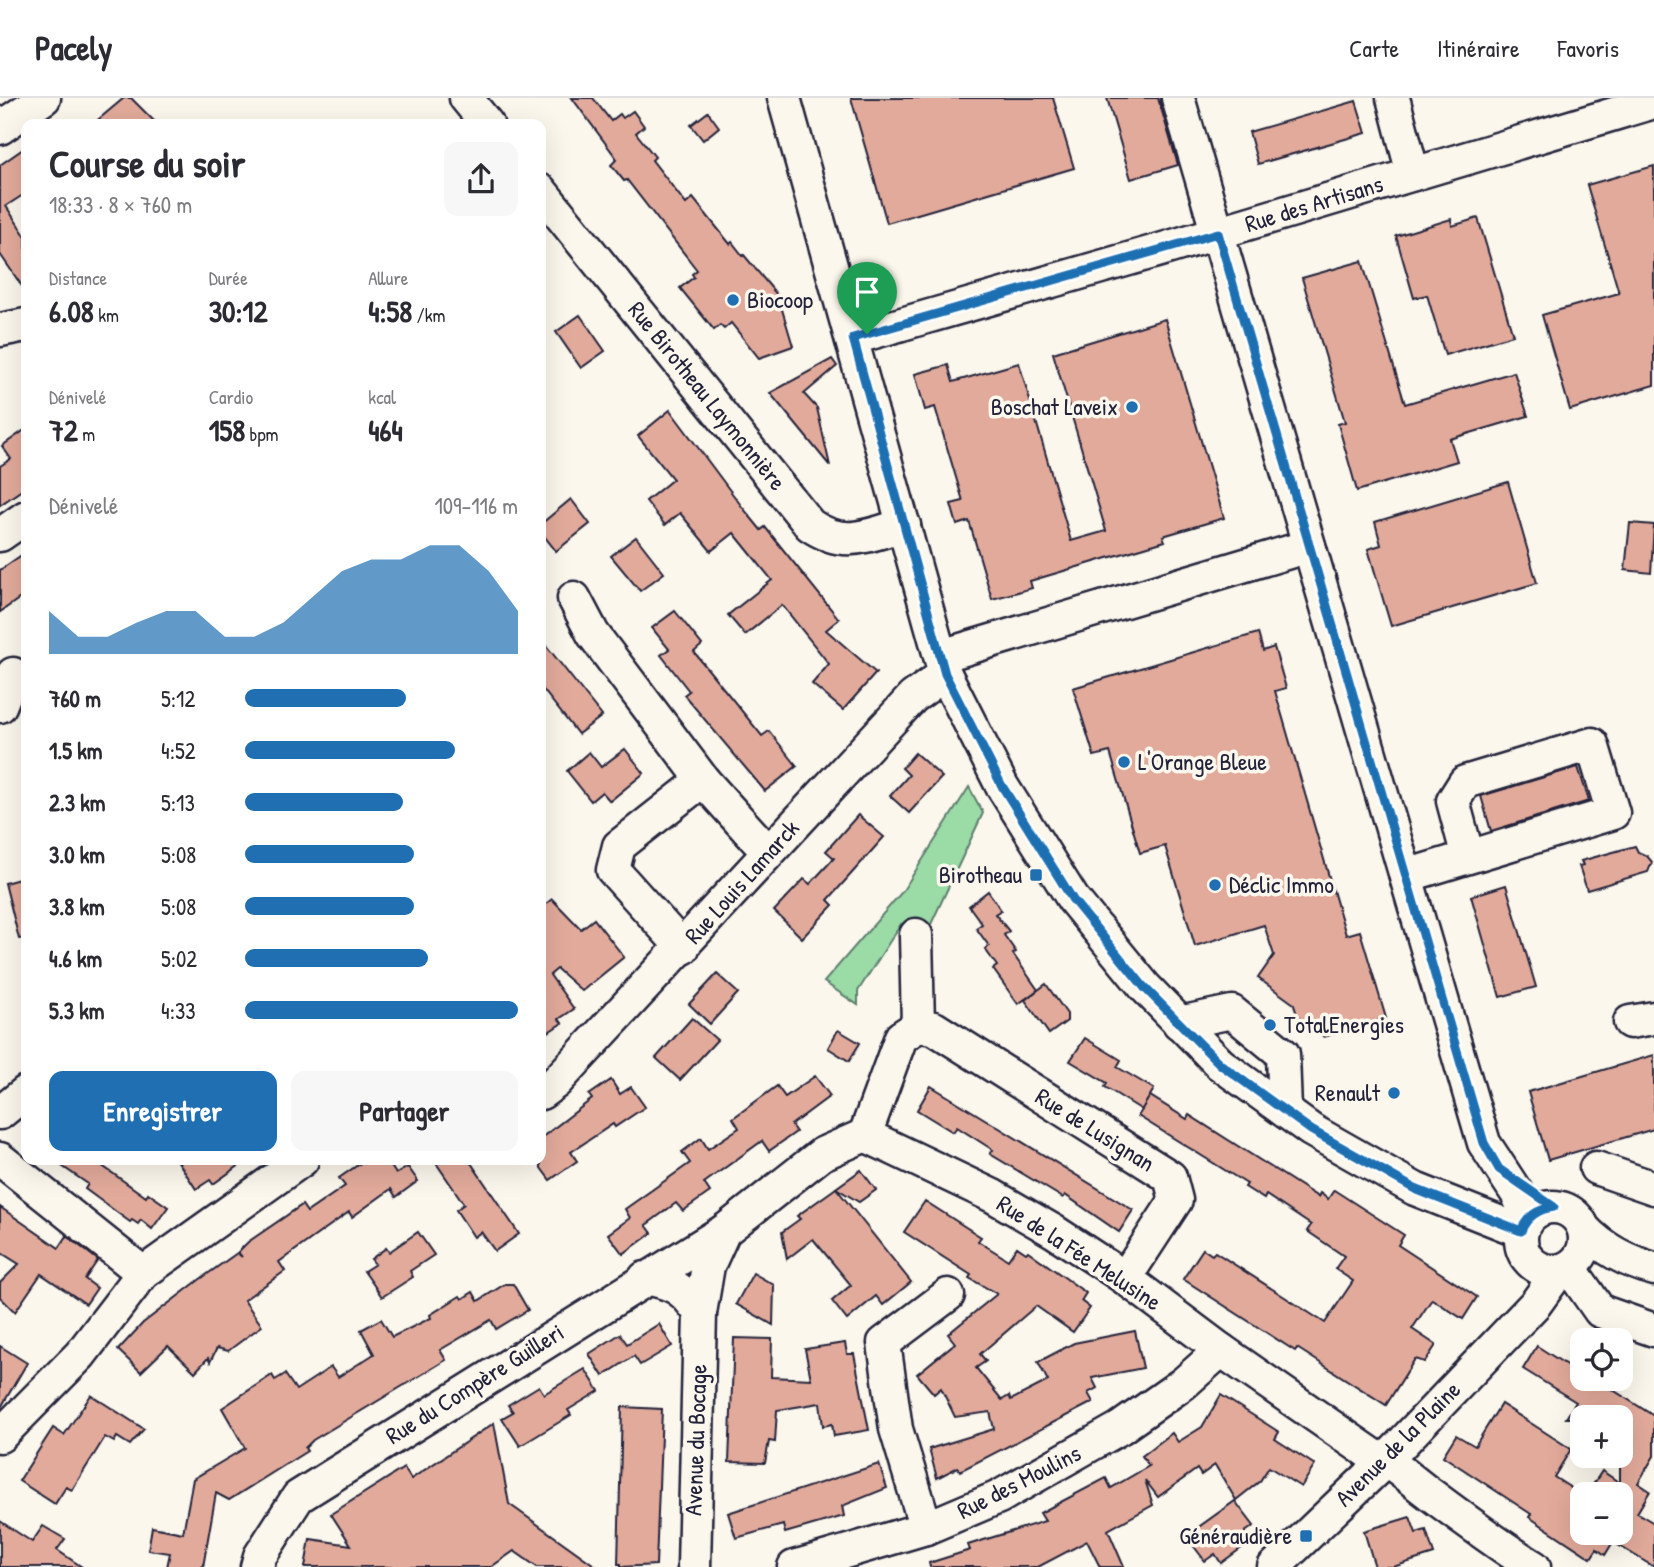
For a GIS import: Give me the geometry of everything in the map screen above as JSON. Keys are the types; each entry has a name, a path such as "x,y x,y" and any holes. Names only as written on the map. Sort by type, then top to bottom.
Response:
{"street":[{"path":"0,128 44,98"},
{"path":"466,98 483,119"},
{"path":"784,98 943,665 1002,786 1073,900 1144,987 1220,1064 1311,1130 1415,1189 1535,1219 1573,1213 1598,1244 1642,1266"},
{"path":"1178,98 1484,1143 1535,1219"},
{"path":"1393,98 1413,174"},
{"name":"Rue des Artisans","path":"853,338 1218,233 1654,102"},
{"name":"Rue Birotheau Laymonnière","path":"546,197 810,525 828,537 851,539 904,526"},
{"path":"0,330 21,326"},
{"path":"0,535 21,520"},
{"name":"Rue Louis Lamarck","path":"546,1089 683,948 767,851 943,665 1309,546"},
{"path":"575,598 593,634 703,780 767,851"},
{"path":"0,706 13,673"},
{"path":"1406,876 1613,813 1592,744 1465,782 1453,801 1468,857"},
{"path":"683,948 613,870 619,846 703,780"},
{"path":"865,1135 901,1037 918,1026 916,935"},
{"path":"1179,1023 1232,1012 1283,1054 1285,1111"},
{"name":"Rue de Lusignan","path":"918,1026 934,1028 1170,1177 1176,1199 1125,1278"},
{"path":"0,1114 21,1096"},
{"name":"Avenue du Bocage","path":"694,1567 692,1542 700,1313 708,1266 724,1231 822,1154 865,1135"},
{"name":"Rue de la Fée Melusine","path":"865,1135 993,1196 1055,1232 1125,1278 1221,1350 1371,1454 1395,1465 1412,1481 1534,1567"},
{"path":"0,1159 143,1273"},
{"path":"0,1436 80,1355 143,1273 295,1165"},
{"path":"1596,1168 1654,1188"},
{"path":"1520,1319 1527,1291 1529,1262 1521,1242 1535,1219"},
{"path":"1568,1267 1585,1247 1584,1229"},
{"name":"Rue du Compère Guilleri","path":"257,1567 260,1556 298,1497 724,1231"},
{"path":"1529,1262 1548,1271 1568,1267 1642,1266"},
{"path":"1568,1267 1593,1306 1634,1331"},
{"name":"Avenue de la Plaine","path":"1274,1567 1386,1460 1568,1267"},
{"path":"645,1278 667,1282 687,1293 700,1313"},
{"path":"926,1528 897,1429 884,1343 948,1295"},
{"name":"Rue des Moulins","path":"794,1567 926,1528 999,1497 1120,1428 1184,1383 1221,1350"}],"green space":[{"path":"969,787 983,813 925,937 901,924 858,991 858,1005 824,982 902,892"}],"building":[{"path":"124,98 131,98 152,119 99,119"},
{"path":"572,98 593,98 611,121 620,114 623,118 633,111 644,126 636,133 655,157 652,160 686,204 693,198 730,244 732,242 778,296 793,346 759,358 731,323 724,329 720,325 714,330 680,288 694,277 692,274 697,270 627,180 624,181 611,165 617,159"},
{"path":"851,98 1053,98 1074,168 887,223"},
{"path":"1107,98 1158,98 1178,165 1131,179"},
{"path":"1356,101 1366,133 1258,164 1249,132"},
{"path":"708,112 719,127 703,140 691,125"},
{"path":"21,150 21,196 6,206 21,229 21,285 0,254 0,165"},
{"path":"1654,166 1654,385 1570,410 1542,315 1619,293 1587,185"},
{"path":"1478,218 1513,335 1445,355 1427,295 1414,298 1396,236 1451,219 1452,226"},
{"path":"1362,261 1405,404 1514,372 1528,416 1450,439 1457,461 1357,491 1338,424 1345,422 1302,278"},
{"path":"580,315 605,351 581,368 556,332"},
{"path":"1165,319 1224,518 1163,536 1165,541 1030,581 1032,588 992,599 969,521 957,525 951,504 963,501 935,407 925,410 915,374 948,365 953,382 1019,363 1071,541 1106,531 1053,353"},
{"path":"832,359 837,366 804,394 817,408 830,466 770,393"},
{"path":"670,410 743,508 761,530 765,527 839,619 826,630 876,673 843,710 812,684 829,664 782,605 745,635 728,615 772,580 734,533 711,551 680,513 665,525 646,501 673,479 638,436"},
{"path":"21,433 21,490 0,505 0,466 11,459 2,446"},
{"path":"1508,482 1537,583 1391,626 1368,549 1381,545 1375,522"},
{"path":"571,499 590,524 556,551 546,538 546,520"},
{"path":"1630,523 1654,525 1651,573 1625,570"},
{"path":"636,537 664,573 640,591 611,556"},
{"path":"21,555 21,597 0,612 0,570"},
{"path":"675,611 702,645 694,652 762,736 769,731 797,766 765,791 684,695 689,691 661,655 669,649 652,628"},
{"path":"1258,633 1263,651 1274,647 1286,688 1275,691 1346,935 1360,931 1386,1018 1324,1037 1297,1016 1294,1004 1258,978 1274,955 1264,925 1195,946 1165,846 1140,853 1110,752 1094,756 1073,688"},
{"path":"546,645 602,716 578,734 546,693"},
{"path":"625,749 644,773 610,801 602,792 591,801 567,771 589,752 601,767"},
{"path":"915,753 942,777 909,813 890,796 909,775 902,768"},
{"path":"1578,767 1589,801 1491,831 1481,796"},
{"path":"858,815 884,837 828,900 833,905 802,938 774,911 804,879 810,884 834,858 826,851"},
{"path":"1635,846 1638,852 1652,862 1648,872 1587,890 1579,866 1583,865 1581,861"},
{"path":"21,878 21,939 19,939 5,883"},
{"path":"1506,885 1536,987 1500,997 1471,896"},
{"path":"988,891 1001,910 995,914 1009,931 1004,935 1016,952 1013,954 1038,990 1018,1004 993,969 997,966 985,949 989,946 976,928 982,924 969,906"},
{"path":"552,899 581,929 594,919 624,957 582,991 557,969 550,975 574,1009 559,1019 562,1023 546,1034 546,904"},
{"path":"717,974 738,993 710,1024 689,1004"},
{"path":"1046,984 1067,1014 1067,1021 1049,1034 1025,1000"},
{"path":"692,1018 717,1040 680,1080 656,1058"},
{"path":"838,1030 860,1043 849,1061 828,1048"},
{"path":"1085,1038 1121,1060 1117,1067 1154,1089 1142,1109 1150,1096 1187,1119 1189,1115 1318,1197 1320,1193 1328,1199 1334,1190 1404,1235 1398,1245 1477,1297 1463,1319 1432,1299 1412,1329 1436,1345 1425,1362 1415,1359 1386,1405 1297,1348 1295,1351 1183,1279 1203,1249 1212,1255 1215,1252 1325,1323 1353,1281 1335,1269 1344,1256 1307,1231 1311,1225 1266,1195 1264,1199 1245,1187 1247,1184 1138,1116 1142,1110 1105,1087 1107,1083 1070,1061"},
{"path":"1654,1055 1654,1129 1548,1160 1528,1092"},
{"path":"815,1076 830,1096 791,1125 796,1132 769,1151 762,1141 704,1183 710,1192 683,1211 676,1203 646,1225 652,1233 623,1254 608,1234 630,1218 625,1209 690,1163 682,1152 701,1138 708,1149 739,1128 733,1118 777,1086 785,1097"},
{"path":"611,1080 620,1094 631,1087 645,1107 615,1127 613,1124 571,1152 577,1161 550,1180 541,1168 541,1165 546,1165 546,1134 592,1099 589,1095"},
{"path":"931,1086 1133,1210 1119,1232 1065,1195 1063,1198 990,1154 993,1150 957,1127 953,1132 917,1110"},
{"path":"60,1165 101,1165 146,1197 148,1193 168,1207 152,1229 141,1220 138,1224 132,1220 130,1222 85,1189 88,1184"},
{"path":"180,1165 240,1165 213,1184 210,1180 196,1189"},
{"path":"358,1165 390,1165 396,1174 408,1167 418,1181 396,1197 391,1189 352,1217 349,1212 279,1262 285,1271 244,1300 262,1326 228,1351 217,1348 210,1362 208,1358 195,1372 168,1346 141,1372 118,1350 143,1323 199,1280 237,1253 242,1257 238,1252 248,1242 302,1205 307,1212 345,1186 339,1178"},
{"path":"437,1165 472,1165 519,1234 495,1251 481,1232 474,1237 456,1210 464,1204"},
{"path":"861,1170 876,1190 859,1202 836,1188"},
{"path":"836,1188 911,1282 883,1305 876,1296 847,1320 832,1301 851,1285 813,1239 787,1259 782,1232 800,1219 797,1216"},
{"path":"925,1201 981,1237 978,1241 1008,1260 1017,1247 1026,1253 1028,1251 1086,1293 1081,1301 1090,1308 1073,1332 1036,1306 980,1354 986,1361 976,1368 1002,1400 1009,1396 1011,1400 1048,1381 1038,1362 1074,1343 1135,1331 1143,1368 1092,1378 1097,1388 1088,1393 1093,1402 960,1471 958,1467 937,1478 929,1449 994,1429 990,1412 955,1417 941,1388 934,1394 917,1374 955,1343 948,1334 997,1294 969,1278 971,1275 904,1232"},
{"path":"0,1207 59,1248 67,1236 98,1260 85,1279 97,1288 86,1304 41,1274 15,1312 0,1297 0,1283 19,1264 0,1252"},
{"path":"418,1232 434,1255 410,1271 413,1277 382,1297 364,1271 375,1264 371,1259 386,1248 389,1252"},
{"path":"753,1273 774,1285 773,1325 736,1304"},
{"path":"505,1284 513,1284 528,1310 496,1329 491,1320 440,1350 446,1360 313,1440 305,1448 307,1451 229,1500 216,1493 203,1567 167,1567 170,1553 148,1550 152,1527 183,1533 193,1479 245,1448 222,1408 272,1375 275,1380 285,1374 296,1390 331,1367 338,1377 374,1354 361,1330 381,1319 392,1337 431,1318 430,1315 460,1296 462,1299 473,1292 478,1301"},
{"path":"659,1324 672,1346 640,1365 634,1356 603,1376 589,1354 620,1334 627,1344"},
{"path":"734,1338 772,1339 771,1377 811,1379 805,1349 845,1343 847,1354 854,1354 869,1430 834,1436 832,1424 823,1426 820,1403 777,1410 775,1442 769,1441 765,1463 729,1462"},
{"path":"0,1346 27,1363 0,1409"},
{"path":"1537,1346 1570,1367 1570,1391 1615,1391 1654,1416 1654,1456 1638,1483 1650,1491 1637,1513 1654,1523 1654,1567 1618,1545 1633,1545 1633,1482 1620,1482 1620,1468 1633,1468 1633,1405 1574,1405 1576,1402 1523,1369"},
{"path":"585,1369 599,1391 568,1410 571,1415 520,1446 502,1418 513,1412 508,1405 539,1386 544,1394"},
{"path":"91,1395 144,1429 130,1445 117,1437 114,1442 105,1437 72,1490 66,1487 55,1504 19,1481 53,1428 64,1435"},
{"path":"1221,1395 1279,1432 1275,1439 1315,1465 1301,1487 1269,1467 1260,1481 1236,1500 1215,1465 1201,1475 1197,1469 1158,1497 1145,1480 1153,1505 1108,1530 1124,1567 1100,1567 1087,1541 1038,1567 930,1567 929,1563 970,1550 968,1545 1045,1521 1040,1513 1106,1478 1111,1488 1149,1466 1142,1456 1172,1433 1178,1442 1202,1427"},
{"path":"1501,1404 1570,1448 1554,1477 1570,1487 1570,1544 1529,1517 1531,1514 1443,1456 1456,1435 1475,1446"},
{"path":"622,1407 662,1409 656,1565 621,1567 621,1564 618,1564"},
{"path":"494,1423 509,1504 597,1567 537,1567 514,1551 491,1567 305,1567 310,1539 351,1545 331,1514 404,1468 411,1479"},
{"path":"879,1464 887,1488 842,1506 844,1516 785,1533 783,1525 736,1538 728,1513"},
{"path":"1602,1471 1618,1482 1595,1482"},
{"path":"1235,1501 1254,1526 1245,1532 1251,1541 1221,1563 1215,1554 1205,1561 1186,1536"},
{"path":"1410,1517 1416,1533 1426,1530 1434,1554 1393,1567 1375,1567 1364,1531"},
{"path":"0,1521 32,1542 43,1526 65,1539 57,1550 82,1567 0,1567"},
{"path":"1571,1545 1611,1545 1605,1555 1597,1549 1591,1558"}],"place":[{"name":"Biocoop","path":"733,300"},
{"name":"Boschat Laveix","path":"1132,407"},
{"name":"L'Orange Bleue","path":"1124,762"},
{"name":"Birotheau","path":"1036,875"},
{"name":"Déclic Immo","path":"1215,885"},
{"name":"TotalEnergies","path":"1270,1025"},
{"name":"Renault","path":"1394,1093"},
{"name":"Généraudière","path":"1306,1536"}],"route":[{"path":"1218,233 1484,1143 1499,1169 1554,1207 1536,1212 1528,1218 1521,1231 1415,1189 1311,1130 1220,1064 1144,987 1073,900 1002,786 945,674 853,338 867,334 1218,233"}]}
